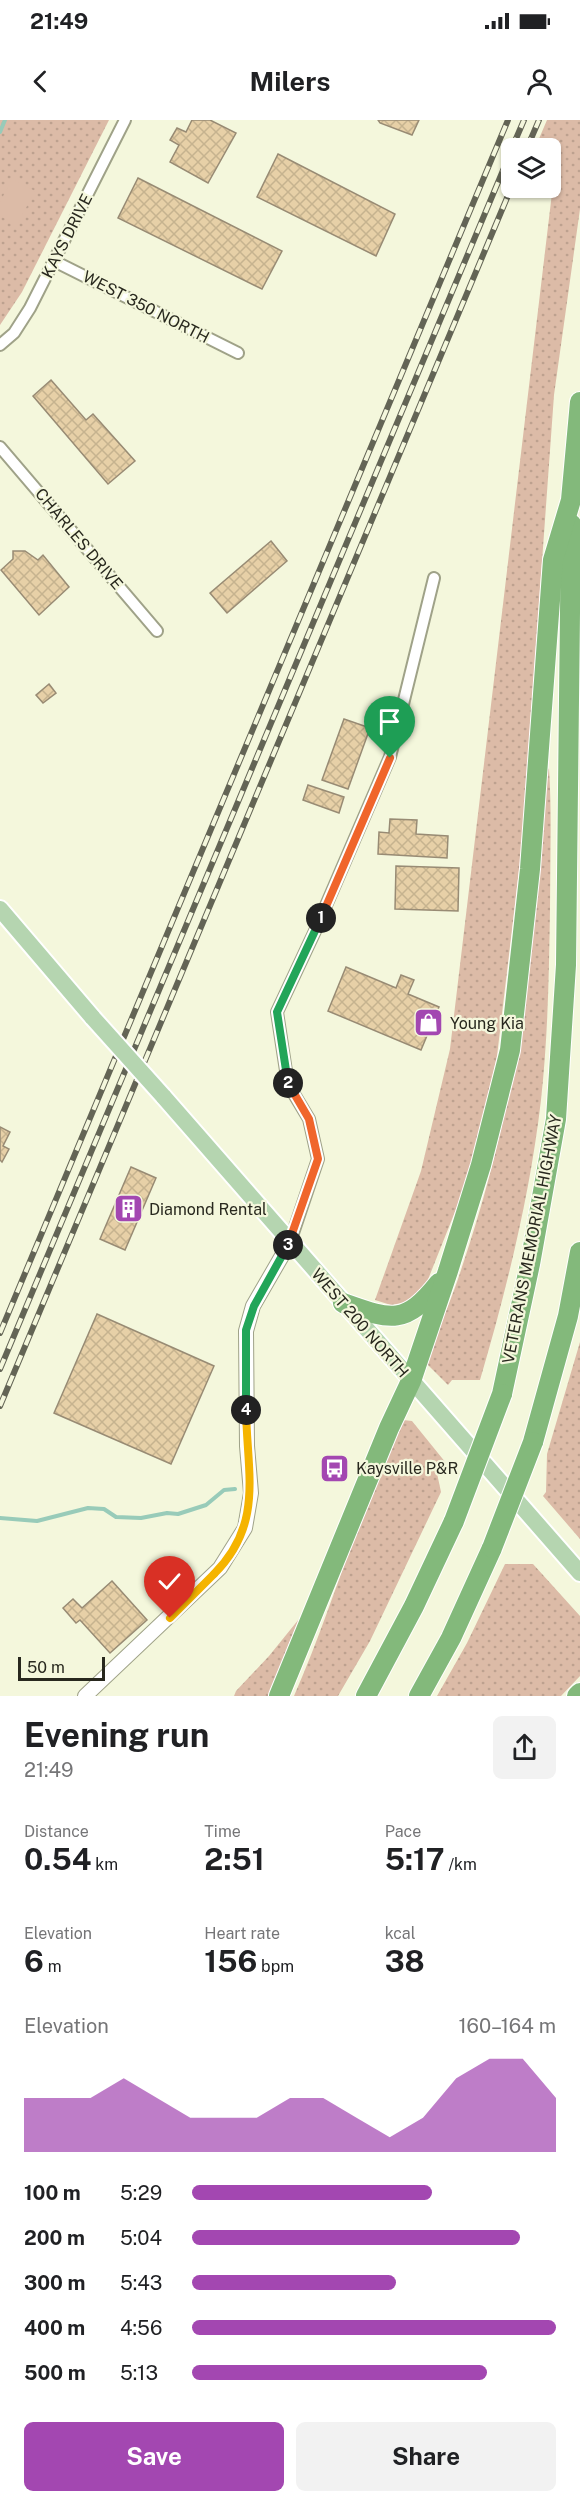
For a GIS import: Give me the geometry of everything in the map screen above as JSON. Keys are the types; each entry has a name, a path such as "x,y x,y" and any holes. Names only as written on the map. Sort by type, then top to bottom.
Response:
{"highway":[{"path":"279,1696 388,1428 411,1381 481,1165 510,1050 530,869 553,560 572,500 579,411"},
{"name":"VETERANS MEMORIAL HIGHWAY","path":"366,1696 414,1606 454,1521 502,1394 530,1264 556,1119 566,965 572,500"},
{"path":"419,1696 451,1638 492,1548 533,1442 568,1316 580,1252"},
{"path":"343,1303 379,1315 393,1317 402,1315 425,1301 448,1271"}],"main road":[{"name":"WEST 200 NORTH","path":"0,909 580,1573"}],"street":[{"name":"KAYS DRIVE","path":"0,345 14,333 30,308 125,120"},
{"name":"WEST 350 NORTH","path":"54,261 238,353"},
{"name":"CHARLES DRIVE","path":"0,447 157,631"},
{"path":"85,1696 220,1568 245,1528 251,1493 247,1446 246,1330 254,1306 290,1242 318,1159 309,1119 288,1084 277,1012 390,758 434,578"}],"shaded area":[{"path":"0,120 109,120 22,292 0,325"},
{"path":"547,120 580,120 580,209 554,395 521,853 497,1056 470,1174 427,1282 422,1292 404,1306 402,1303 391,1305 375,1300 421,1171 450,1049 551,198 561,198 561,138 539,138"},
{"path":"12,179 35,191 17,225 0,216 0,202"},
{"path":"549,768 551,838 548,1005 541,1100 531,1171 508,1276 480,1380 452,1380 448,1385 425,1362 454,1291 478,1218 508,1095 513,1070 545,775"},
{"path":"580,1342 580,1539 543,1496 546,1492 547,1454"},
{"path":"403,1420 412,1421 446,1463 435,1464 441,1492 370,1641 338,1696 294,1696 373,1488"},
{"path":"505,1564 533,1564 580,1616 580,1676 561,1696 437,1696 467,1643"},
{"path":"299,1619 268,1696 234,1696 236,1691"}],"building":[{"path":"192,120 210,120 236,133 208,183 170,162 179,145 170,140 177,128 186,132"},
{"path":"378,120 419,120 412,135 380,123"},
{"path":"278,154 395,214 376,256 257,197"},
{"path":"138,178 282,251 262,289 118,218"},
{"path":"51,380 86,420 93,414 135,461 108,484 33,396"},
{"path":"271,541 287,561 227,613 210,593"},
{"path":"13,551 25,551 38,560 43,555 69,587 39,615 1,570 13,559"},
{"path":"49,684 56,693 43,703 36,695"},
{"path":"344,719 370,728 348,789 322,780"},
{"path":"308,785 344,797 339,813 303,800"},
{"path":"390,819 417,820 416,834 448,836 447,858 378,854 379,832 389,833"},
{"path":"396,866 459,868 458,911 395,909"},
{"path":"346,967 396,988 401,975 414,980 408,994 439,1007 421,1050 328,1011"},
{"path":"0,1127 10,1132 3,1146 9,1149 2,1162 0,1160"},
{"name":"Diamond Rental","path":"131,1167 156,1178 125,1250 100,1239"},
{"path":"97,1314 214,1366 171,1464 54,1413"},
{"path":"112,1581 147,1620 110,1653 80,1620 76,1623 63,1608 73,1599 82,1608"}],"waterway":[{"path":"0,132 5,120"},
{"path":"0,1518 37,1521 88,1508 104,1509 116,1517 141,1518 167,1513 178,1514 206,1505 224,1490 235,1489"}],"railway":[{"path":"0,1333 508,120"},
{"path":"516,138 524,120"},
{"path":"531,138 539,120"},
{"path":"0,1369 501,175"},
{"path":"0,1406 507,198"}],"place":[{"name":"Young Kia","path":"429,1023"},
{"name":"Diamond Rental","path":"128,1209"},
{"name":"Kaysville P&R","path":"335,1468"}],"route":[{"path":"170,1618 220,1568 245,1528 251,1493 247,1446 246,1330 254,1306 290,1242 318,1159 309,1119 288,1084 277,1012 390,758"}]}
